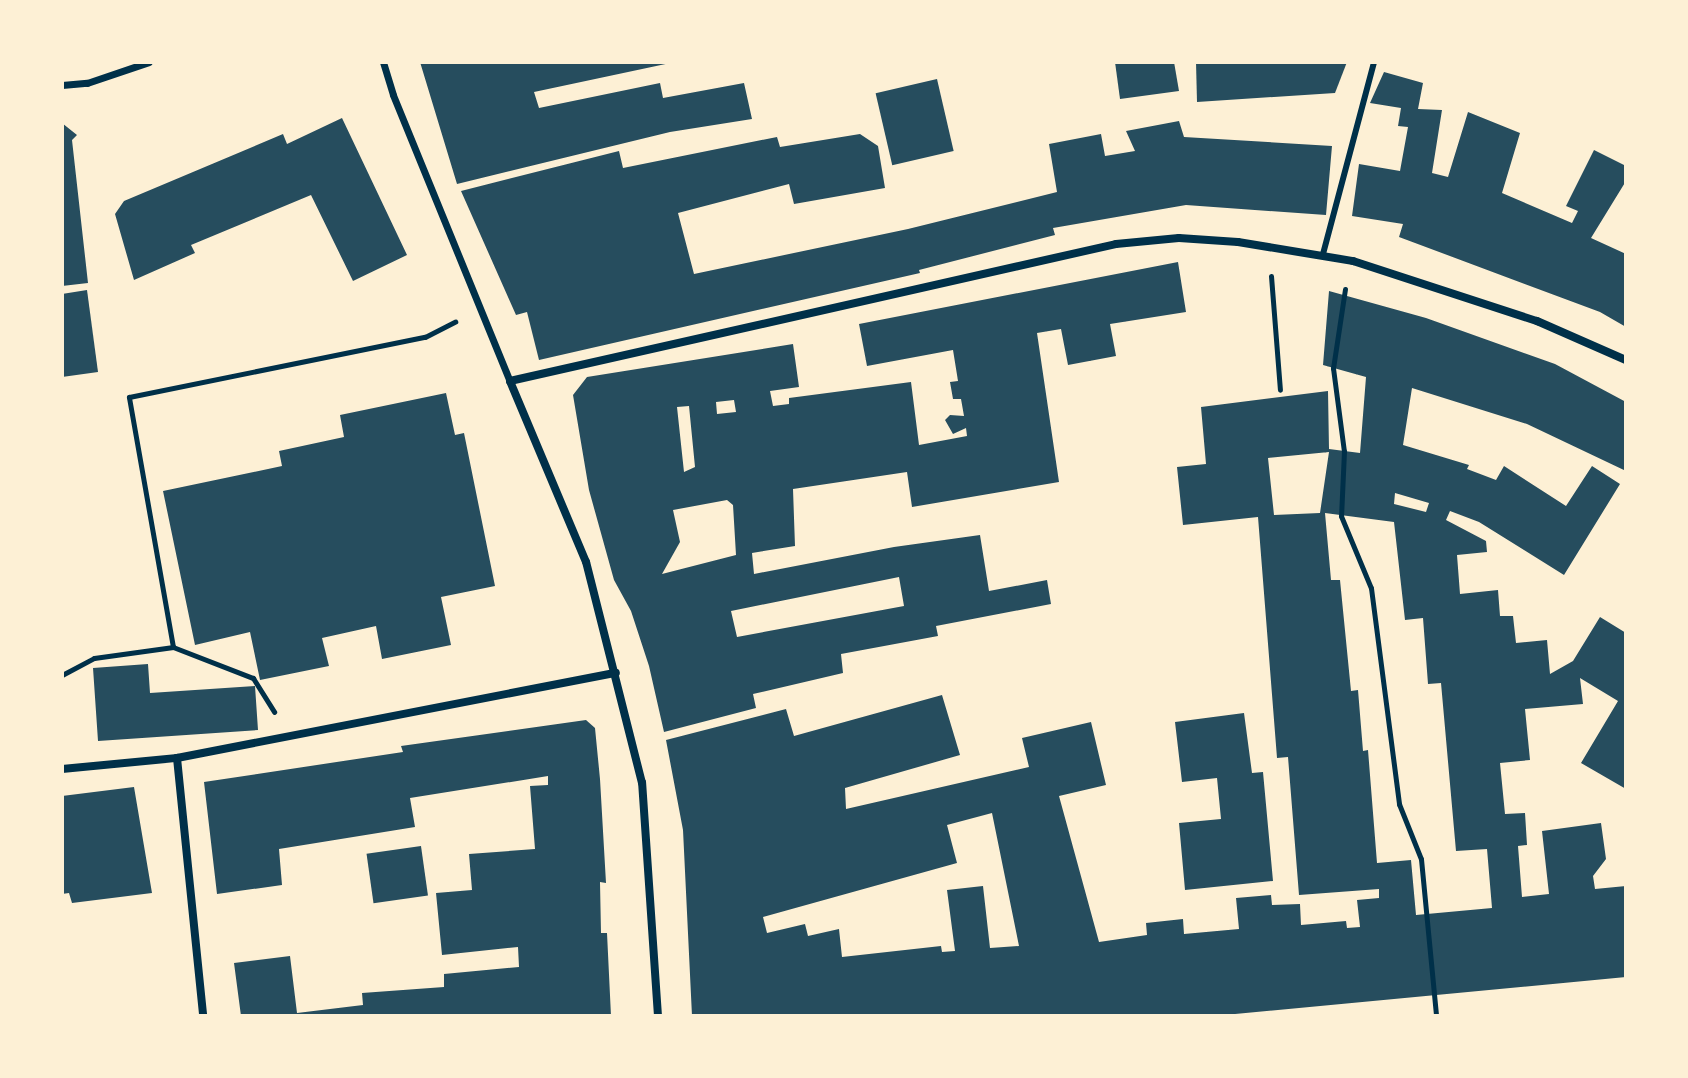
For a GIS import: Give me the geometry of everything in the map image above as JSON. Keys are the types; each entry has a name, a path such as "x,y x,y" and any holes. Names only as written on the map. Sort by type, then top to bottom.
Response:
{"street":[{"path":"62,85 87,83 149,62"},
{"path":"383,62 393,95 586,562 642,783 658,1016"},
{"path":"510,381 1116,244 1179,238 1323,254 1353,261 1537,321 1626,360"},
{"path":"62,769 177,758 616,673"},
{"path":"177,758 203,1016"}],"lane":[{"path":"1323,254 1374,62"}],"path":[{"path":"1353,261 1344,295 1333,368 1344,451 1341,516 1371,588 1399,804 1421,859 1436,1016"},
{"path":"1271,270 1280,390"},
{"path":"173,647 129,397 425,337"},
{"path":"62,675 94,658 173,647 253,678 290,736"}],"building":[{"path":"420,62 675,62 534,92 539,108 660,83 663,98 744,83 752,119 670,132 457,184"},
{"path":"1115,62 1174,62 1179,91 1120,99"},
{"path":"1196,62 1347,62 1335,93 1197,102"},
{"path":"1384,72 1423,83 1418,109 1442,110 1432,173 1448,177 1468,112 1520,133 1502,193 1572,223 1578,211 1566,206 1594,150 1626,166 1626,181 1591,238 1626,254 1626,327 1600,312 1399,237 1403,224 1352,216 1359,164 1400,171 1408,127 1398,126 1401,108 1370,103"},
{"path":"937,79 954,151 892,165 876,93"},
{"path":"342,118 407,255 353,281 311,195 191,245 195,253 134,280 115,214 124,201 283,134 287,144"},
{"path":"1179,121 1184,137 1332,146 1326,215 1186,205 1053,228 1055,235 919,270 920,273 539,360 527,312 516,315 461,191 619,151 623,168 777,137 780,147 860,134 878,146 885,188 794,204 789,184 678,213 694,274 908,229 1057,192 1049,144 1101,134 1105,156 1135,151 1126,131"},
{"path":"62,123 77,135 72,140 88,283 62,286"},
{"path":"1178,262 1186,312 1110,324 1116,356 1068,365 1061,329 1037,333 1059,482 912,507 907,472 793,489 795,546 752,553 754,574 894,547 980,535 989,591 1047,580 1051,604 936,626 938,636 841,654 843,673 753,694 756,708 664,732 649,666 631,611 614,580 589,490 573,395 587,377 793,344 799,387 770,391 773,406 789,404 789,398 911,382 919,445 967,436 966,428 953,434 945,420 950,415 964,416 961,399 953,399 950,382 958,381 953,350 867,366 859,324","holes":["734,400 736,412 717,414 716,402","689,406 695,467 684,472 677,407","727,500 733,505 736,555 662,574 680,542 673,510","899,577 904,606 737,637 731,611"]},
{"path":"87,290 98,372 62,377 62,294"},
{"path":"1329,291 1426,318 1555,364 1626,402 1626,471 1527,424 1412,388 1403,445 1469,465 1467,469 1496,480 1504,466 1566,506 1592,466 1620,484 1564,575 1479,522 1450,511 1446,520 1486,541 1487,552 1457,555 1460,594 1498,590 1500,616 1513,616 1516,643 1547,640 1550,674 1573,661 1600,617 1626,633 1626,789 1581,763 1618,701 1580,678 1583,704 1525,709 1530,760 1500,763 1505,814 1525,813 1527,845 1518,846 1522,897 1549,894 1542,831 1601,823 1606,859 1593,876 1595,889 1626,886 1626,977 1214,1016 692,1016 683,830 666,740 786,709 794,736 942,695 960,755 845,788 846,809 1029,767 1022,738 1091,722 1106,785 1059,796 1099,942 1147,935 1146,923 1183,919 1184,934 1239,929 1236,898 1271,895 1272,905 1300,904 1301,925 1346,921 1347,928 1360,927 1357,900 1379,898 1379,889 1299,895 1288,757 1277,758 1258,517 1183,525 1177,467 1206,464 1201,407 1328,391 1329,449 1360,453 1366,377 1323,365","holes":["1329,452 1320,513 1274,515 1268,458","1395,493 1429,503 1426,512 1394,504","1325,513 1394,522 1405,620 1423,618 1428,684 1441,683 1456,851 1487,849 1492,908 1416,915 1411,860 1377,863 1368,750 1363,751 1358,690 1351,691 1340,580 1331,580","992,813 1019,946 990,948 983,886 947,890 955,951 942,952 941,946 842,957 839,929 808,936 805,924 767,933 763,917 957,863 947,825"]},
{"path":"446,393 455,435 464,433 495,586 441,597 451,645 382,659 376,626 322,638 329,666 260,680 250,632 195,645 163,491 282,466 279,451 344,437 340,415"},
{"path":"148,664 150,693 255,686 258,730 98,741 93,668"},
{"path":"1244,713 1252,773 1263,772 1273,881 1185,890 1179,823 1221,819 1217,778 1182,782 1175,722"},
{"path":"586,720 595,728 600,779 606,883 600,882 601,933 607,933 611,1016 241,1016 234,963 290,956 297,1013 363,1005 362,993 444,987 444,974 519,967 518,947 442,955 436,893 472,890 469,854 535,849 530,786 548,785 548,776 410,798 415,827 279,849 282,885 217,894 204,782 403,752 401,746"},
{"path":"134,787 152,893 72,903 69,893 62,894 62,796"},
{"path":"421,846 428,896 373,903 367,854"}]}
